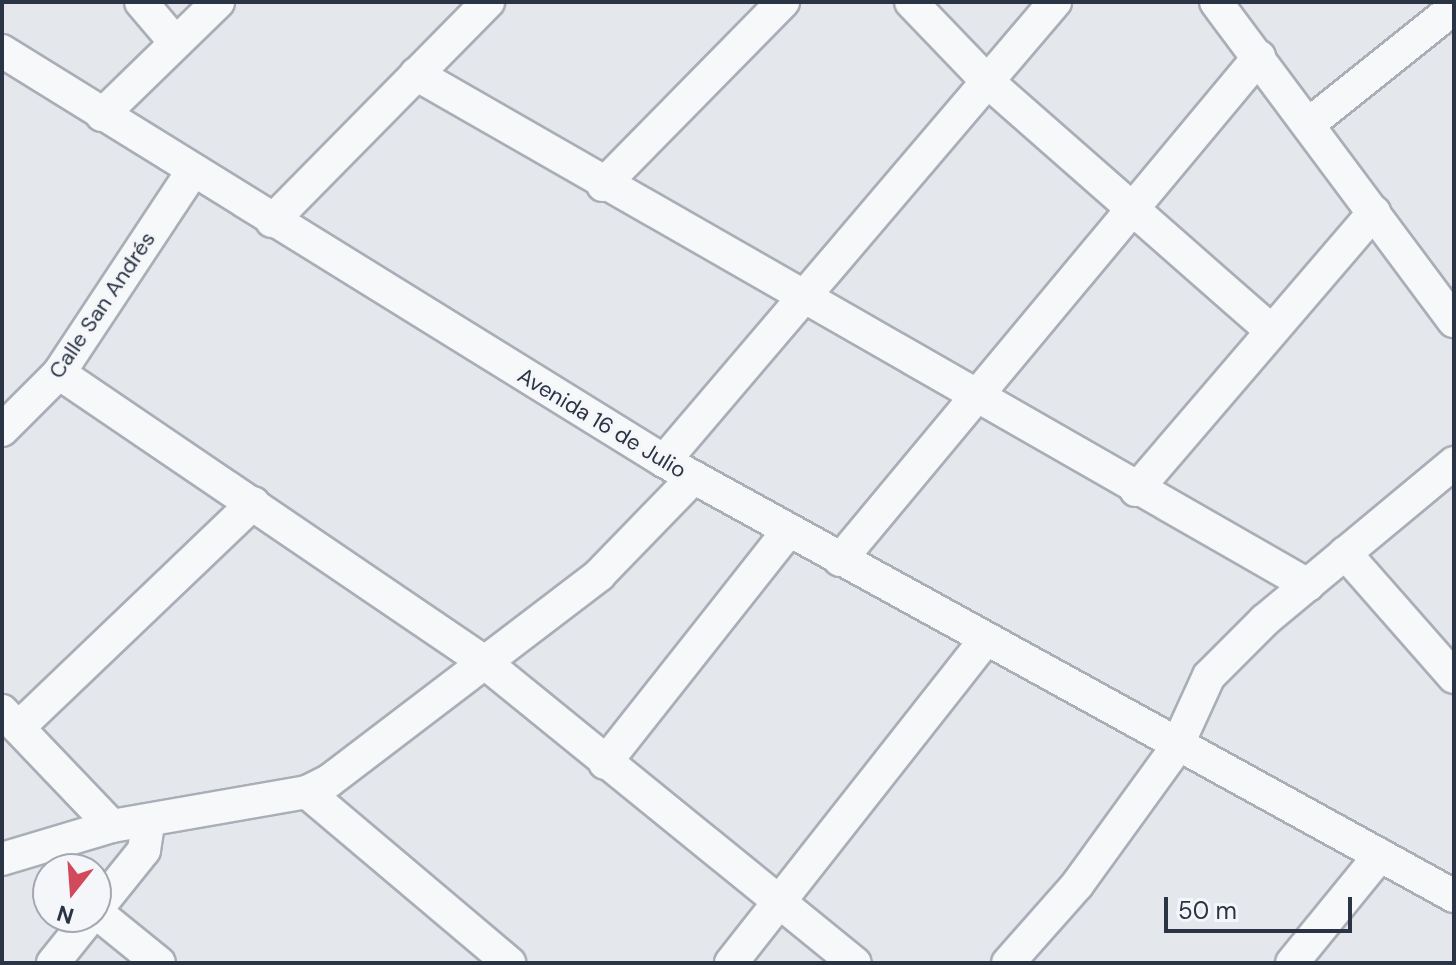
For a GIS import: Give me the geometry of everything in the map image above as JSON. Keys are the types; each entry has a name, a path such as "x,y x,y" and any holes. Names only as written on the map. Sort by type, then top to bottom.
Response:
{"street":[{"path":"141,2 175,42"},
{"path":"102,115 218,2"},
{"path":"272,221 488,2"},
{"path":"603,185 783,2"},
{"path":"911,2 987,81 1129,210 1268,328"},
{"path":"664,461 799,298 1055,2"},
{"path":"1216,2 1454,321"},
{"path":"1309,124 1454,8"},
{"path":"840,560 971,395 1259,57"},
{"name":"Avenida 16 de Julio","path":"2,859 112,826 307,792 599,575 694,477 102,115 8,66"},
{"path":"416,74 799,298 1308,585"},
{"name":"Calle San Andrés","path":"2,430 59,373 192,172"},
{"path":"1136,490 1268,328 1374,212"},
{"path":"59,373 483,661 605,763 782,900 855,963"},
{"path":"1008,963 1077,885 1176,748 1209,676 1308,585 1454,463"},
{"path":"694,477 1176,748 1453,893"},
{"path":"112,826 10,719 253,503"},
{"path":"605,763 788,531"},
{"path":"1345,553 1454,677"},
{"path":"731,963 984,642"},
{"path":"307,792 509,963"},
{"path":"112,891 144,850 149,820"},
{"path":"1292,963 1380,855"},
{"path":"112,924 159,963"},
{"path":"53,963 77,933"}]}
